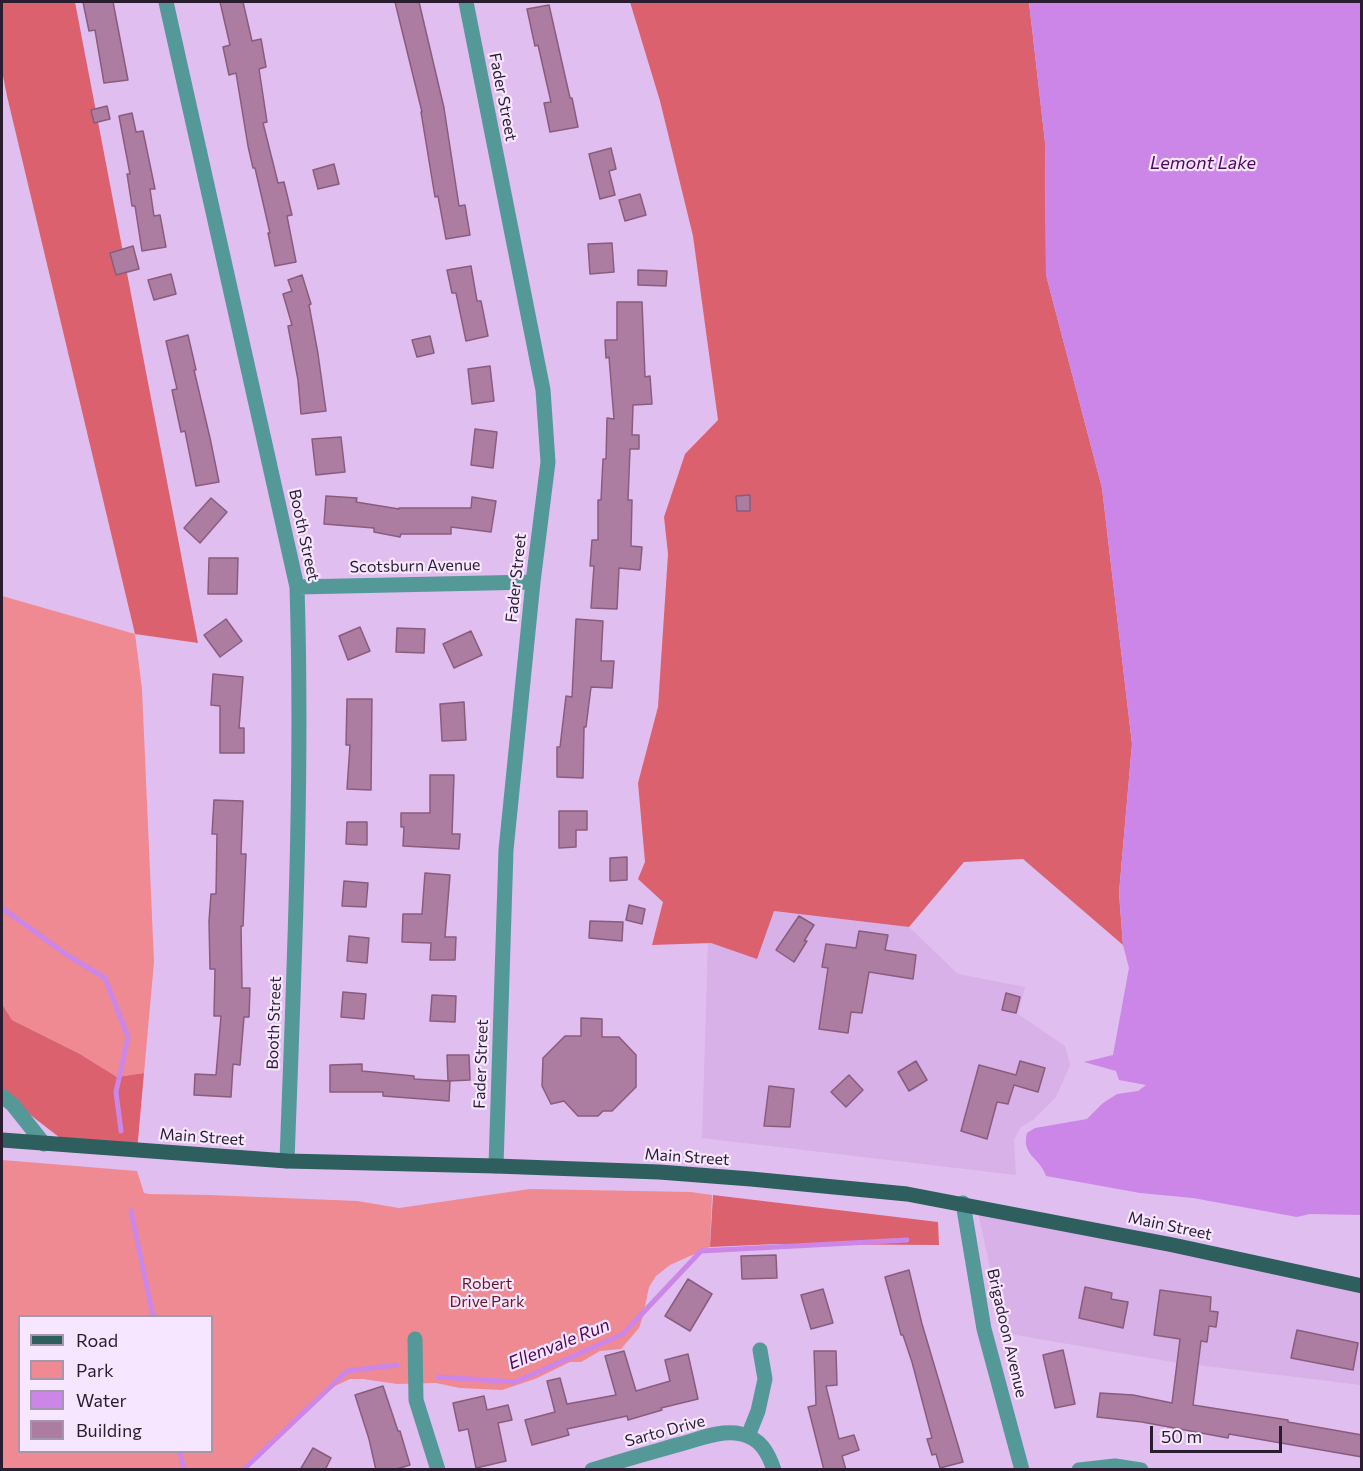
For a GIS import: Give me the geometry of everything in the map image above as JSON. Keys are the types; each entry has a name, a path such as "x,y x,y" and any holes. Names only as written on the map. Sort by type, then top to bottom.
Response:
{"main road":[{"name":"Main Street","path":"2,1140 287,1161 659,1172 907,1194 1173,1245 1362,1286"}],"street":[{"name":"Booth Street","path":"166,2 297,586 300,680 299,825 287,1161"},
{"name":"Fader Street","path":"466,2 546,409 548,462 533,582 506,850 496,1166"},
{"name":"Scotsburn Avenue","path":"297,586 533,582"},
{"path":"2,1096 13,1105 44,1144"},
{"name":"Brigadoon Avenue","path":"963,1203 984,1329 1022,1470"},
{"path":"415,1339 416,1400 438,1470"},
{"path":"760,1350 765,1379 758,1411 748,1436 767,1451 774,1470"},
{"name":"Sarto Drive","path":"592,1470 713,1436 735,1433 748,1436"},
{"path":"1079,1470 1109,1466 1141,1470"}],"shaded area":[{"path":"2,2 75,2 198,643 135,634 7,96 2,71"},
{"path":"630,2 1029,2 1045,142 1046,275 1102,488 1132,744 1119,893 1123,945 1023,859 964,862 909,927 774,911 757,959 711,943 652,945 663,902 638,879 645,862 638,783 658,707 668,554 664,517 685,454 718,420 693,236 660,101"},
{"path":"774,911 909,927 958,974 1025,987 1018,1014 1065,1046 1070,1065 1056,1097 1034,1119 1020,1128 1014,1140 1016,1175 702,1138 708,943"},
{"path":"2,1004 12,1020 80,1054 117,1077 144,1073 137,1151 68,1144 2,1093"},
{"path":"713,1195 938,1222 939,1245 776,1244 710,1247"},
{"path":"978,1212 1361,1282 1361,1385 1173,1362 1004,1333"}],"green space":[{"path":"2,596 135,634 142,689 154,962 144,1073 117,1077 80,1054 12,1020 2,1004"},
{"name":"Robert Drive Park","path":"2,1160 137,1171 144,1193 149,1194 357,1201 399,1208 530,1189 691,1192 712,1195 710,1247 670,1265 656,1276 649,1287 639,1328 621,1349 600,1351 581,1362 570,1362 535,1379 502,1390 460,1388 436,1383 397,1384 350,1379 335,1386 265,1446 245,1469 2,1469"}],"water":[{"name":"Lemont Lake","path":"1029,2 1361,2 1361,1215 1310,1214 1297,1217 1193,1198 1140,1193 1046,1176 1027,1147 1027,1133 1035,1128 1087,1119 1103,1103 1117,1094 1138,1091 1146,1085 1119,1080 1116,1071 1084,1062 1113,1055 1129,968 1123,945 1119,893 1132,744 1102,488 1046,275 1045,142"}],"building":[{"path":"83,2 113,2 128,80 104,83 95,30 89,31"},
{"path":"220,2 243,2 252,41 261,39 266,67 259,69 267,122 263,123 278,183 284,182 292,215 287,216 296,262 275,266 268,233 270,233 248,146 236,73 229,75 223,47 230,45"},
{"path":"395,2 419,2 444,108 459,206 465,205 470,235 446,239 438,196 435,197 422,112"},
{"path":"549,5 578,127 550,132 544,103 551,102 527,9"},
{"path":"107,106 110,119 94,123 91,110"},
{"path":"132,113 136,132 143,131 155,189 150,189 154,216 160,215 166,247 142,251 135,206 132,206 127,174 130,174 119,116"},
{"path":"611,148 616,169 609,171 615,195 600,199 589,154"},
{"path":"334,164 339,184 318,189 313,170"},
{"path":"640,194 646,215 625,221 619,200"},
{"path":"612,243 614,272 590,274 588,244"},
{"path":"133,246 139,269 116,275 110,253"},
{"path":"471,266 477,301 481,301 488,336 466,341 456,293 452,293 447,270"},
{"path":"638,270 667,271 666,286 638,285"},
{"path":"171,274 176,294 154,300 148,280"},
{"path":"302,275 311,304 309,305 326,411 301,414 298,380 288,326 292,325 283,294 292,291 288,280"},
{"path":"617,302 642,302 645,377 650,376 652,404 633,405 632,435 639,435 639,449 630,449 628,500 632,500 631,546 642,547 640,570 619,568 617,609 591,608 594,566 590,566 592,540 598,540 598,500 601,500 603,459 606,459 607,418 614,419 609,357 606,358 605,340 617,340"},
{"path":"188,335 219,482 196,486 185,431 181,432 172,390 177,389 166,341"},
{"path":"430,336 434,353 417,357 412,340"},
{"path":"490,366 494,401 472,404 468,369"},
{"path":"475,429 497,432 493,468 471,465"},
{"path":"341,437 345,472 316,475 312,439"},
{"path":"750,495 750,511 737,511 736,496"},
{"path":"326,496 357,498 356,502 399,509 471,508 472,497 496,501 491,532 451,527 451,534 401,534 400,537 374,532 374,528 324,524"},
{"path":"211,498 227,512 200,543 184,528"},
{"path":"209,558 238,558 237,594 208,594"},
{"path":"226,619 242,641 220,657 204,635"},
{"path":"576,619 603,621 601,661 614,661 612,688 591,687 586,727 584,727 583,778 557,777 557,747 560,747 566,696 572,697"},
{"path":"360,627 370,651 348,660 339,636"},
{"path":"397,628 425,629 424,653 396,652"},
{"path":"471,631 482,655 454,668 443,644"},
{"path":"213,674 243,677 239,728 244,728 244,753 220,753 220,706 211,705"},
{"path":"347,699 372,699 371,790 347,789 350,745 346,745"},
{"path":"464,702 466,740 442,741 440,704"},
{"path":"430,775 454,775 452,834 460,834 459,849 403,846 404,827 401,827 401,813 430,813"},
{"path":"214,800 243,801 241,854 246,854 243,926 241,926 242,988 250,988 249,1017 244,1017 240,1065 233,1064 231,1097 194,1095 195,1074 216,1075 221,1016 214,1016 215,969 210,969 211,894 216,894 217,834 212,834"},
{"path":"559,811 587,811 587,830 576,830 576,847 559,848"},
{"path":"347,822 367,822 367,845 346,844"},
{"path":"627,857 627,880 610,881 610,858"},
{"path":"425,873 450,875 445,937 456,937 455,960 430,960 431,943 402,942 403,914 422,914"},
{"path":"344,881 368,883 366,907 342,906"},
{"path":"629,905 645,909 642,924 626,920"},
{"path":"799,916 814,925 794,962 776,950"},
{"path":"590,921 623,922 622,941 589,938"},
{"path":"859,931 888,935 885,950 916,955 913,979 869,972 862,1013 851,1012 848,1033 819,1029 828,968 822,967 826,944 856,948"},
{"path":"349,936 369,938 367,963 347,961"},
{"path":"343,992 366,994 364,1019 341,1017"},
{"path":"1006,993 1020,997 1016,1013 1002,1010"},
{"path":"432,995 456,996 455,1022 430,1021"},
{"path":"581,1018 602,1019 602,1037 619,1037 636,1055 636,1087 612,1111 603,1111 598,1116 578,1116 564,1101 551,1104 542,1086 543,1058 565,1036 581,1036"},
{"path":"447,1055 469,1055 470,1080 448,1081"},
{"path":"916,1061 927,1080 909,1091 898,1072"},
{"path":"1020,1061 1045,1068 1038,1092 1014,1085 1008,1104 997,1102 987,1139 961,1131 979,1065 1016,1075"},
{"path":"362,1064 362,1071 414,1076 414,1079 450,1081 449,1101 383,1096 383,1092 330,1092 330,1065"},
{"path":"849,1075 863,1090 846,1107 831,1092"},
{"path":"769,1086 794,1089 790,1127 764,1126"},
{"path":"776,1255 777,1278 742,1279 741,1256"},
{"path":"909,1270 922,1324 963,1462 940,1468 936,1454 932,1455 927,1439 932,1438 912,1362 903,1335 901,1335 885,1277"},
{"path":"688,1279 712,1294 690,1331 665,1316"},
{"path":"1085,1287 1112,1293 1111,1299 1128,1302 1123,1328 1079,1318"},
{"path":"823,1289 833,1323 811,1329 801,1295"},
{"path":"1160,1290 1211,1297 1210,1311 1218,1312 1216,1327 1209,1326 1207,1342 1201,1341 1193,1405 1288,1420 1288,1422 1362,1435 1362,1457 1229,1434 1228,1438 1142,1422 1097,1417 1100,1393 1133,1395 1172,1403 1180,1339 1154,1335"},
{"path":"1297,1330 1358,1343 1353,1370 1291,1358"},
{"path":"1063,1350 1075,1404 1055,1408 1043,1355"},
{"path":"624,1351 636,1391 670,1381 665,1360 688,1354 698,1399 661,1408 662,1410 628,1420 627,1416 567,1429 569,1435 532,1445 525,1420 555,1412 547,1381 560,1378 567,1404 616,1395 605,1356"},
{"path":"814,1351 836,1351 837,1385 826,1386 839,1439 854,1435 859,1450 842,1456 846,1470 824,1470 808,1407 816,1405"},
{"path":"383,1386 410,1465 393,1470 376,1470 355,1395"},
{"path":"484,1396 487,1410 508,1405 512,1420 498,1423 506,1461 476,1468 468,1429 459,1431 453,1403"},
{"path":"313,1448 331,1458 325,1470 300,1470"}],"waterway":[{"path":"2,908 67,955 105,978 128,1037 116,1092 121,1131"},
{"path":"131,1211 153,1315"},
{"name":"Ellenvale Run","path":"438,1377 515,1382 623,1334 701,1251 907,1240"},
{"name":"Ellenvale Run","path":"243,1470 347,1371 397,1365"},
{"path":"180,1453 184,1470"}]}
